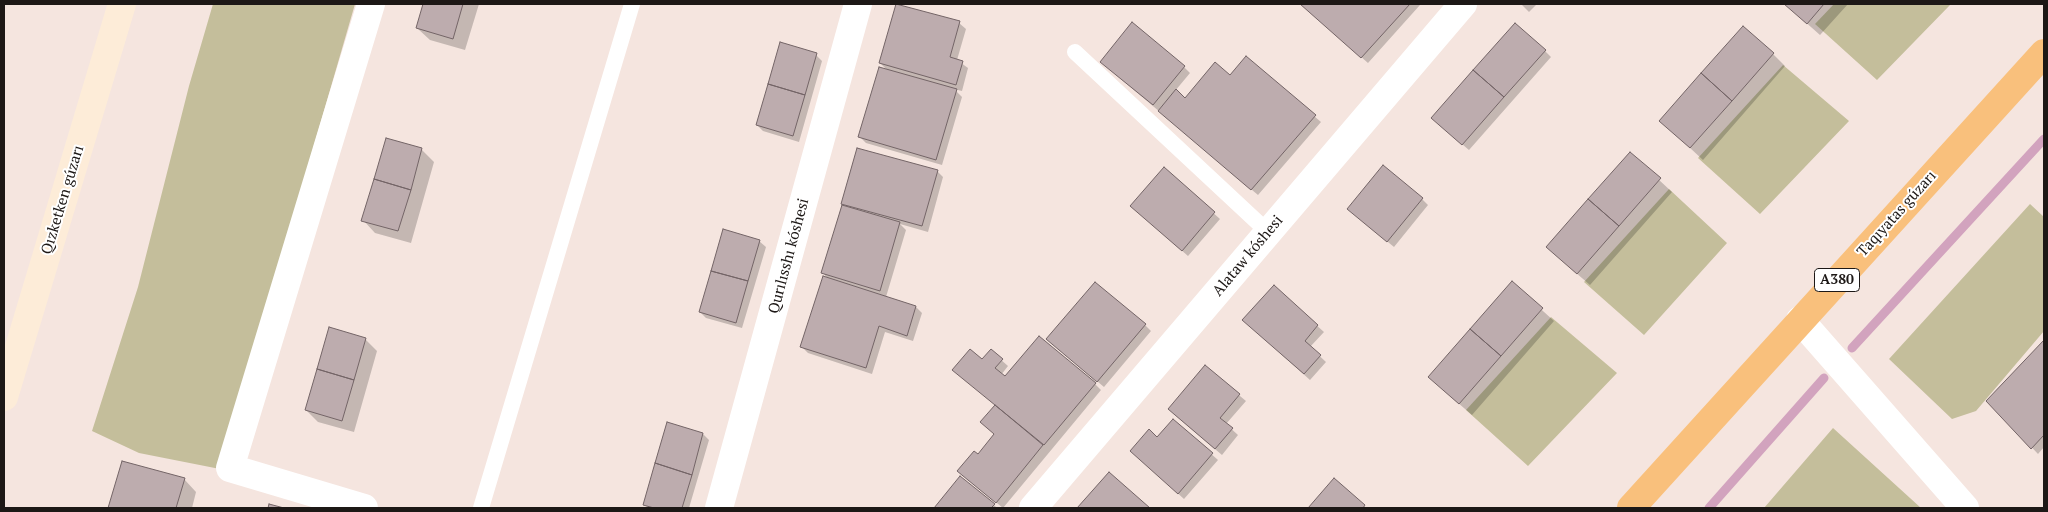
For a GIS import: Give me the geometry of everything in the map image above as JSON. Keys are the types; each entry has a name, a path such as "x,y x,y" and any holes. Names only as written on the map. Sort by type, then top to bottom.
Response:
{"highway":[{"name":"Taqıyatas gúzarı","path":"1631,508 2044,53"}],"street":[{"name":"Qızketken gúzarı","path":"4,397 122,4"},
{"path":"364,508 230,468 371,4"},
{"name":"Qurılısshı kóshesi","path":"719,508 858,4"},
{"name":"Alataw kóshesi","path":"1033,508 1463,4"},
{"path":"1800,320 1965,508"}],"lane":[{"path":"481,508 632,4"},
{"path":"1075,52 1268,232"}],"shaded area":[{"path":"213,4 355,4 220,469 139,453 92,431 138,287 189,86"},
{"path":"1834,4 1951,4 1877,80 1815,24"},
{"path":"1783,65 1849,121 1760,214 1698,158"},
{"path":"1669,189 1727,243 1644,335 1584,282"},
{"path":"2030,204 2044,217 2044,331 1976,411 1952,419 1889,359"},
{"path":"1551,317 1617,373 1528,466 1466,410"},
{"path":"1833,428 1921,508 1764,508"}],"building":[{"path":"423,4 463,4 453,39 416,28"},
{"path":"896,4 960,21 950,57 963,61 956,85 879,63"},
{"path":"1300,4 1410,4 1361,58"},
{"path":"1784,4 1824,4 1807,24"},
{"path":"1132,22 1185,66 1153,105 1100,62"},
{"path":"1515,23 1546,50 1504,97 1473,70"},
{"path":"1743,26 1774,53 1732,101 1701,73"},
{"path":"780,42 817,53 805,95 768,84"},
{"path":"1246,56 1316,115 1251,190 1158,111 1176,89 1185,98 1215,62 1230,75"},
{"path":"879,67 957,89 936,160 858,137"},
{"path":"1473,70 1504,97 1462,145 1431,118"},
{"path":"1701,73 1732,101 1690,148 1659,121"},
{"path":"768,84 805,95 793,136 756,125"},
{"path":"386,138 422,148 411,190 374,179"},
{"path":"857,148 938,170 922,226 841,204"},
{"path":"1630,152 1661,178 1619,226 1588,199"},
{"path":"1383,165 1423,198 1387,242 1347,209"},
{"path":"1164,167 1215,212 1182,251 1130,206"},
{"path":"374,179 411,190 398,231 361,221"},
{"path":"1588,199 1619,226 1577,274 1546,247"},
{"path":"842,205 900,222 880,291 821,273"},
{"path":"723,229 760,240 748,281 711,271"},
{"path":"711,271 748,281 736,323 699,312"},
{"path":"823,276 916,306 907,336 879,326 866,368 800,347"},
{"path":"1512,281 1543,308 1501,356 1470,329"},
{"path":"1095,282 1146,324 1097,382 1046,339"},
{"path":"1274,285 1318,325 1305,341 1321,355 1304,374 1242,320"},
{"path":"329,327 366,338 354,380 317,369"},
{"path":"1470,329 1501,356 1459,404 1428,377"},
{"path":"1039,336 1096,383 1044,445 952,370 970,349 982,359 991,349 1003,359 995,368 1005,376"},
{"path":"2044,340 2044,435 2031,449 1986,401"},
{"path":"1205,365 1240,394 1220,418 1233,428 1215,449 1168,409"},
{"path":"317,369 354,380 342,421 305,410"},
{"path":"995,405 1043,445 996,503 957,471 974,451 978,454 994,434 980,422"},
{"path":"1173,419 1213,453 1178,494 1130,451 1149,429 1157,437"},
{"path":"667,422 703,433 692,475 655,463"},
{"path":"122,461 185,478 176,508 108,508"},
{"path":"655,463 692,475 682,508 654,508 643,505"},
{"path":"1109,472 1150,508 1077,508"},
{"path":"960,476 995,504 991,508 934,508"},
{"path":"1334,478 1365,505 1363,508 1308,508"},
{"path":"269,504 284,508 268,508"}],"waterway":[{"path":"1852,348 2044,139"},
{"path":"1709,508 1824,378"}]}
